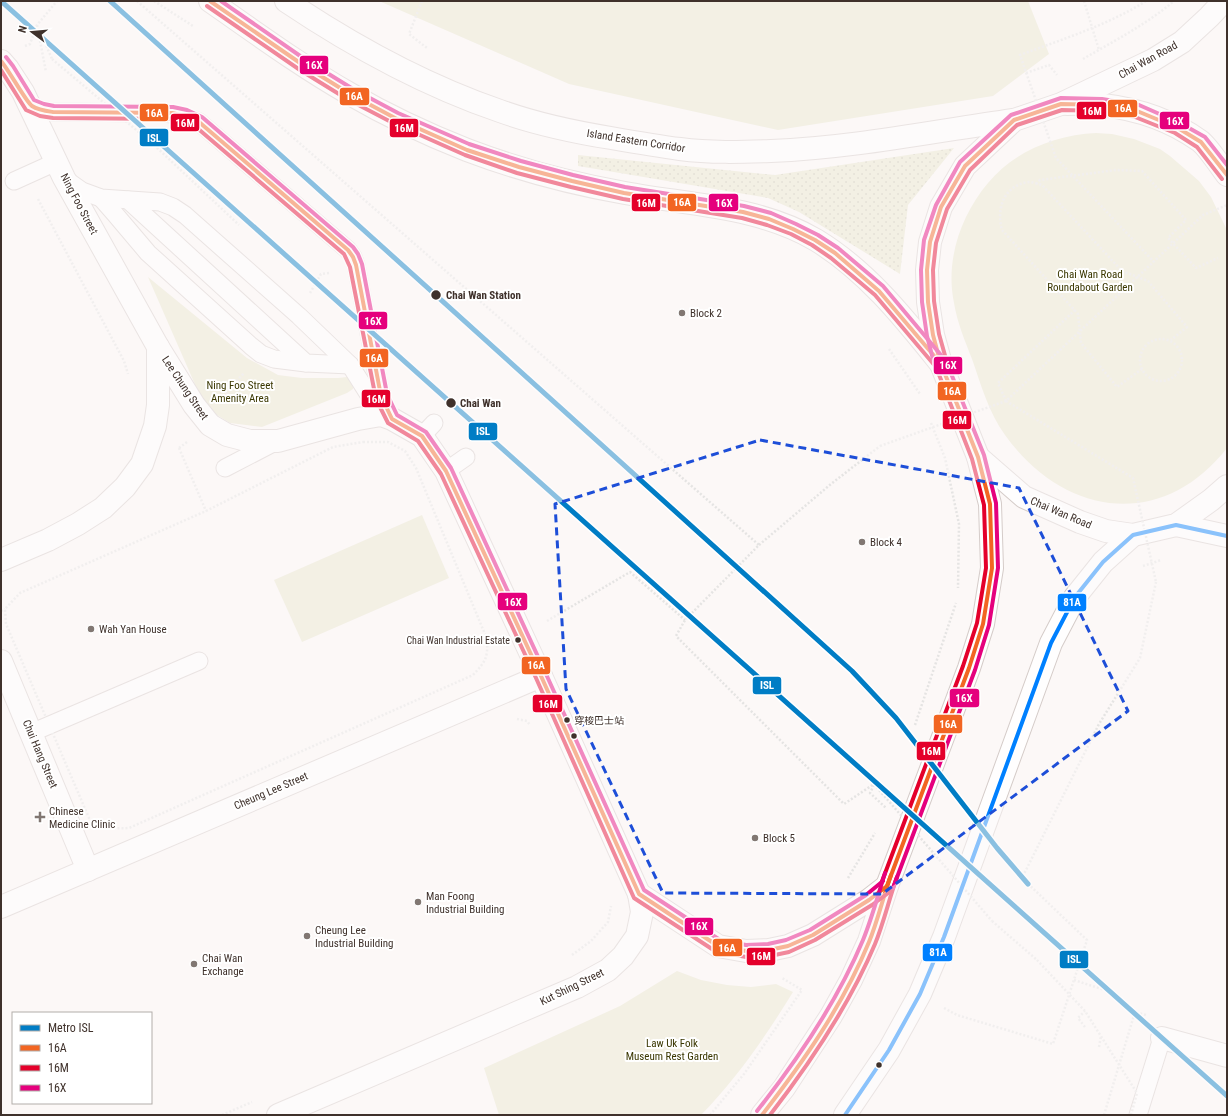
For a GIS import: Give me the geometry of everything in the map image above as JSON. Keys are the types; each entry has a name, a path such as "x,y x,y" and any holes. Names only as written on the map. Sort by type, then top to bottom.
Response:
{"main road":[{"path":"210,1 303,65 350,94 395,118 468,150 519,167 624,193 743,212 769,219 799,232 835,253 879,291 941,364"},
{"name":"Island Eastern Corridor","path":"286,1 343,38 390,64 471,100 501,112 541,123 582,133 638,143 681,149 729,152 772,151 860,143 1014,120"},
{"name":"Chai Wan Road","path":"762,1115 784,1088 811,1048 851,980 869,941 887,886 969,668 983,624 992,568 990,504 978,458 941,364 933,335 928,302 927,270 930,242 941,208 965,166 1014,120 1061,104 1154,60 1182,42 1224,1"},
{"name":"Ning Foo Street","path":"1,61 8,69 30,105 60,170 158,347"},
{"name":"Chai Wan Road","path":"1061,104 1102,105 1137,111 1156,118 1178,128 1201,142 1227,175"},
{"name":"Lee Chung Street","path":"158,347 194,405 210,425 227,435 250,441 278,441 358,419 387,417"},
{"name":"Lee Chung Street","path":"1,560 54,537 78,524 103,508 125,488 142,464 155,426 158,405 158,347"},
{"name":"Kut Shing Street","path":"278,1115 577,987 608,970 623,956 636,936 642,912 639,894 615,839 428,430 387,417"},
{"name":"Chai Wan Road","path":"978,458 1024,497 1080,522 1106,531 1133,535 1176,525 1211,500 1227,486"},
{"path":"1176,525 1227,536"},
{"name":"Chai Wan Road","path":"845,1115 890,1050 920,994 944,937 1051,643 1075,597 1103,562 1133,535"},
{"name":"Chui Hang Street","path":"1,661 40,729 88,870"},
{"name":"Cheung Lee Street","path":"1,907 541,676"},
{"path":"639,894 718,946 746,951 762,951 788,946 813,935 869,900 887,886"},
{"path":"1162,1038 1227,1056"}],"lane":[{"path":"30,105 42,110 53,112 172,113 185,116 199,122 348,250 356,265 381,396 387,417"},
{"path":"14,181 60,170 82,191 101,198 160,202 185,214 299,316 350,365 387,417"},
{"path":"101,198 148,253 261,354 274,359 306,363 350,365"},
{"path":"128,200 306,363"},
{"path":"225,468 278,441"},
{"path":"446,471 466,457"},
{"path":"40,729 199,661"},
{"path":"1138,1115 1162,1038"}],"path":[{"path":"30,44 37,25 57,1"},
{"path":"137,1 759,545"},
{"path":"409,34 422,1"},
{"path":"1084,1 1099,50 1163,10 1174,1"},
{"path":"1146,1 1120,16 1020,55 1056,158 1154,262"},
{"path":"37,25 52,59 154,145"},
{"path":"1026,73 1049,65 1057,75 1050,78"},
{"path":"1028,86 1035,83"},
{"path":"1036,184 1040,180 1116,170 1142,171 1186,220 1168,238 1196,268 1218,258"},
{"path":"1142,369 1117,387 1081,343 1078,314 1002,230 999,219 1006,195 1018,185 1031,182 1042,185 1122,271 1148,281 1187,327 1171,340"},
{"path":"35,192 124,362 130,381"},
{"path":"874,784 844,804 676,636 685,620 759,545 831,484 880,446 1006,401 1203,215 1227,205"},
{"path":"940,1006 957,1015 1053,1044 1087,940 1022,878 1099,724 1140,658 1156,582 1132,478 1006,401 998,383 1075,310"},
{"path":"1157,338 1171,340 1180,350 1182,364 1175,376 1162,381 1155,381 1143,373 1142,369 1139,359 1141,352 1150,341 1157,338"},
{"path":"919,392 922,400"},
{"path":"931,421 945,458 959,524 958,590"},
{"path":"1,611 20,594 206,511 333,448 363,442 388,442 405,450 416,468 482,624 487,639 488,655 482,666 474,675 129,828 111,829 100,825 89,818 40,729 6,624 5,609"},
{"path":"148,447 179,448 206,511"},
{"path":"546,613 549,620 630,572 685,620"},
{"path":"915,725 958,597"},
{"path":"514,720 519,719 527,721 533,729"},
{"path":"874,784 870,793 886,808"},
{"path":"874,784 992,921 1036,960 1085,1011 1137,1093 1130,1115"},
{"path":"884,814 891,795"},
{"path":"847,880 878,827"},
{"path":"570,956 590,941 608,922 612,901"},
{"path":"1074,980 1116,994 1135,1012 1104,1115"},
{"path":"710,1115 744,1074 802,990 788,982"},
{"path":"1085,1011 1078,1018 1085,1026"},
{"path":"1098,1047 1101,1036"}],"highlighted area":[{"path":"760,440 1019,488 1128,711 882,894 663,893 566,689 555,504"}],"green space":[{"path":"379,1 1028,1 1049,54 993,96 778,130 569,84"},
{"name":"Chai Wan Road Roundabout Garden","path":"1096,133 1112,134 1134,139 1160,149 1170,156 1199,181 1211,197 1227,230 1227,448 1201,475 1173,493 1144,502 1114,503 1084,497 1055,483 1029,463 1005,435 994,418 959,324 955,310 952,287 954,255 963,224 970,209 988,183 1010,162 1037,147 1066,137"},
{"path":"954,148 908,205 900,274 799,212 768,198 578,166 578,155 775,175"},
{"name":"Ning Foo Street Amenity Area","path":"148,277 247,358 278,375 302,378 347,377 350,378 353,383 353,389 347,393 262,427 230,423 217,415 207,405 197,389"},
{"path":"422,515 449,578 302,642 274,580"},
{"name":"Law Uk Folk Museum Rest Garden","path":"677,971 701,980 727,985 751,987 776,984 793,992 772,1025 739,1071 701,1115 499,1115 484,1068 620,1006"}],"metro line":[{"name":"ISL","path":"1,1 1227,1096"},
{"name":"ISL","path":"110,1 852,671 896,718 997,848 1028,884"}],"transit line":[{"name":"16A","path":"210,1 303,65 350,94 395,118 467,150 519,167 572,181 624,193 743,212 769,219 793,229 815,240 835,253 879,291 941,364 978,457 990,504 992,568 983,624 969,668 887,886"},
{"name":"16X","path":"221,1 306,60 353,89 398,113 469,144 521,161 573,175 625,187 744,206 771,213 796,224 818,235 838,248 883,286 946,361 984,455 996,503 998,568 989,625 975,670 893,888"},
{"name":"16M","path":"207,6 300,70 347,99 393,123 465,155 517,173 571,187 623,199 742,218 791,234 812,245 831,258 875,295 936,367 972,459 984,505 986,568 977,623 963,666 881,884"},
{"name":"16X","path":"6,57 34,100 44,104 54,106 173,107 187,110 202,117 353,247 362,264 387,394 397,415 426,432 451,468 644,890 720,940 746,945 768,944 786,940 810,930 866,895 883,881"},
{"name":"16A","path":"1,61 29,103 39,109 53,112 172,113 185,116 199,122 348,250 356,265 381,396 392,419 422,436 446,471 541,676 639,894 718,946 746,951 769,950 788,946 813,935 869,900 887,886"},
{"name":"16M","path":"1,70 26,110 40,116 53,118 171,119 196,127 344,254 350,267 376,399 388,423 418,441 441,474 536,678 634,898 715,951 746,957 770,956 789,952 815,940 872,905 891,891"},
{"name":"16X","path":"934,363 927,336 922,302 921,270 924,240 936,205 960,162 1011,115 1061,98 1102,99 1139,105 1180,123 1205,137 1227,165"},
{"name":"16A","path":"940,361 933,335 928,302 927,270 930,242 941,207 965,166 1014,120 1061,104 1102,105 1137,111 1178,128 1201,142 1227,175"},
{"name":"16M","path":"946,359 939,334 934,301 933,270 936,243 947,209 970,170 1017,125 1062,110 1101,111 1135,117 1175,133 1197,147 1222,179"},
{"name":"81A","path":"845,1115 889,1050 920,994 944,937 1051,643 1075,597 1103,562 1133,535 1176,525 1227,536"},
{"name":"16X","path":"757,1111 788,1071 816,1029 853,963 866,932 885,873"},
{"name":"16A","path":"762,1115 822,1032 847,988 869,942 891,875"},
{"name":"16M","path":"770,1115 800,1075 828,1033 865,967 875,944 897,877"}],"place":[{"name":"Chai Wan Station","path":"436,295"},
{"name":"Block 2","path":"682,313"},
{"name":"Chai Wan","path":"451,403"},
{"name":"Block 4","path":"862,542"},
{"name":"Wah Yan House","path":"91,629"},
{"name":"Chai Wan Industrial Estate","path":"518,640"},
{"name":"穿梭巴士站","path":"567,720"},
{"name":"Chinese Medicine Clinic","path":"40,817"},
{"name":"Block 5","path":"755,838"},
{"name":"Man Foong Industrial Building","path":"418,902"},
{"name":"Cheung Lee Industrial Building","path":"307,936"},
{"name":"Chai Wan Exchange","path":"194,964"}]}
